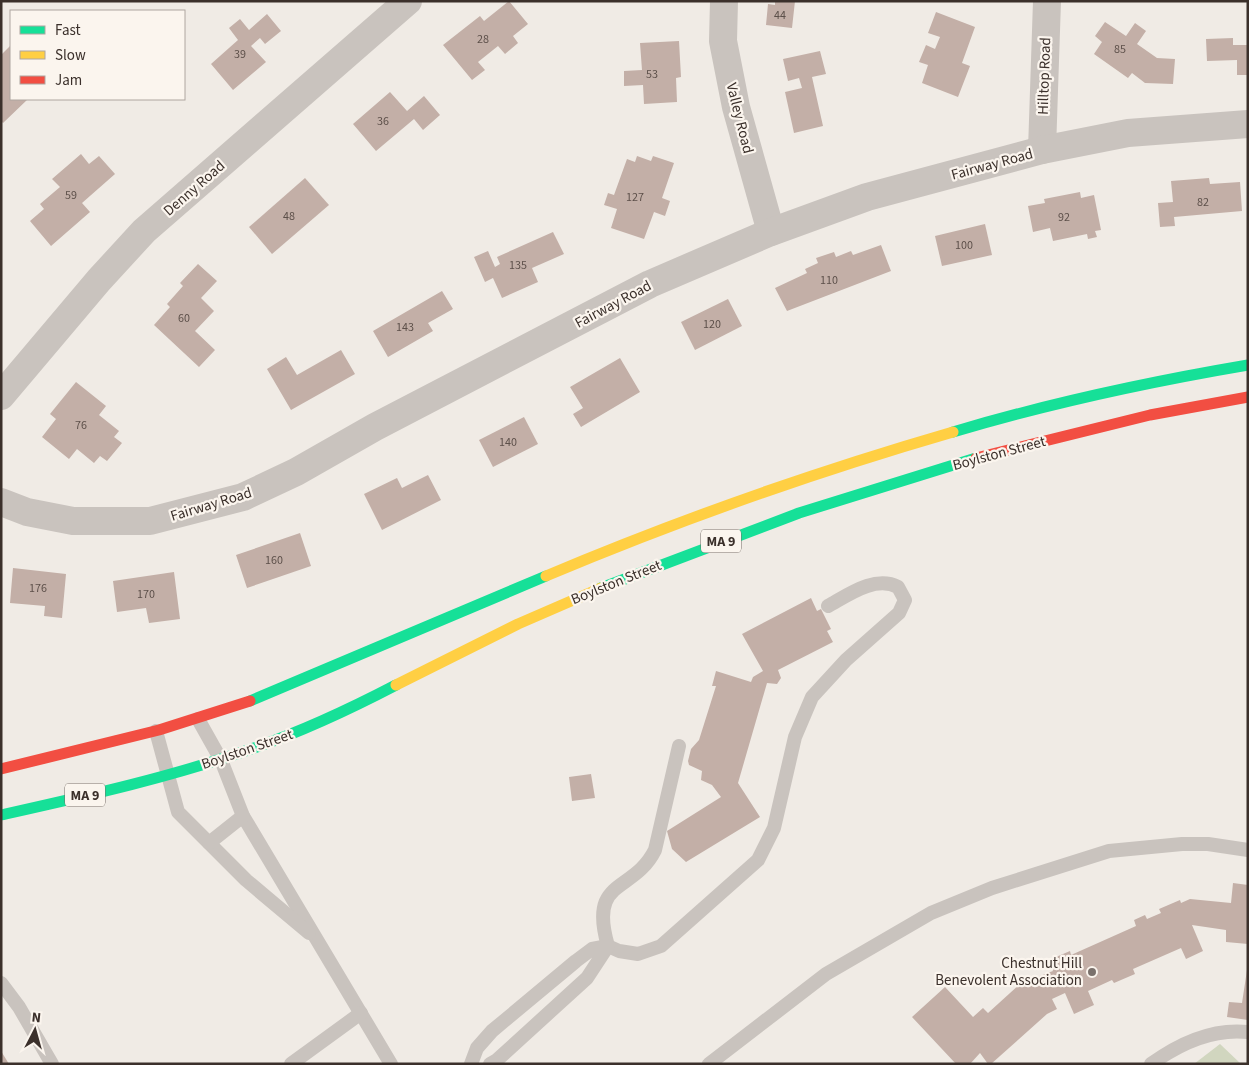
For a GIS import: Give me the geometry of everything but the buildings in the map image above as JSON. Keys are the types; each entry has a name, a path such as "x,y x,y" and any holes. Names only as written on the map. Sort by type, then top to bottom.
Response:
{"highway":[{"name":"MA 9","path":"1,768 156,731 198,720 239,706 630,540 804,477 939,435 1043,407 1164,379 1248,365"},
{"name":"Boylston Street","path":"1,815 221,760 283,738 346,711 472,645 548,610 744,532 898,481 993,454 1177,409 1248,397"}],"street":[{"name":"Denny Road","path":"1,396 99,280 144,231 408,1"},
{"name":"Valley Road","path":"724,1 723,41 736,107 770,232"},
{"name":"Hilltop Road","path":"1042,150 1047,1"},
{"name":"Fairway Road","path":"1,502 27,512 74,521 150,521 243,497 296,472 374,427 650,284 770,232 867,197 1042,150 1128,132 1248,124"}],"lane":[{"path":"471,1064 477,1048 492,1031 576,960 592,949 608,946 619,951 638,954 661,946 758,860 774,828 796,737 812,697 863,644 899,613 905,600 898,587 880,584 861,588 828,606"},
{"path":"198,720 221,760 243,816 391,1064"},
{"path":"156,731 178,812 246,880 317,940"},
{"path":"490,1064 497,1060 586,978 608,946 604,931 604,903 614,889 646,864 655,850 679,746"},
{"path":"209,843 243,816"},
{"path":"709,1064 826,974 931,913 992,888 1109,851 1182,844 1208,844 1248,850"},
{"path":"1,983 19,1007 52,1064"},
{"path":"291,1064 362,1013"},
{"path":"1151,1064 1164,1054 1212,1033 1224,1031 1248,1032"}],"green space":[{"path":"1220,1044 1241,1064 1194,1064"}],"traffic: fast":[{"path":"953,432 1099,394 1248,365"},
{"path":"601,588 799,513 976,458"},
{"path":"250,701 546,576"},
{"path":"1,815 129,785 223,758 308,727 396,685"}],"traffic: slow":[{"path":"546,576 697,516 799,480 953,432"},
{"path":"396,685 518,624 601,588"}],"traffic: jam":[{"path":"976,458 1150,415 1248,397"},
{"path":"1,769 159,730 250,701"}],"place":[{"name":"Chestnut Hill Benevolent Association","path":"1092,972"}]}
